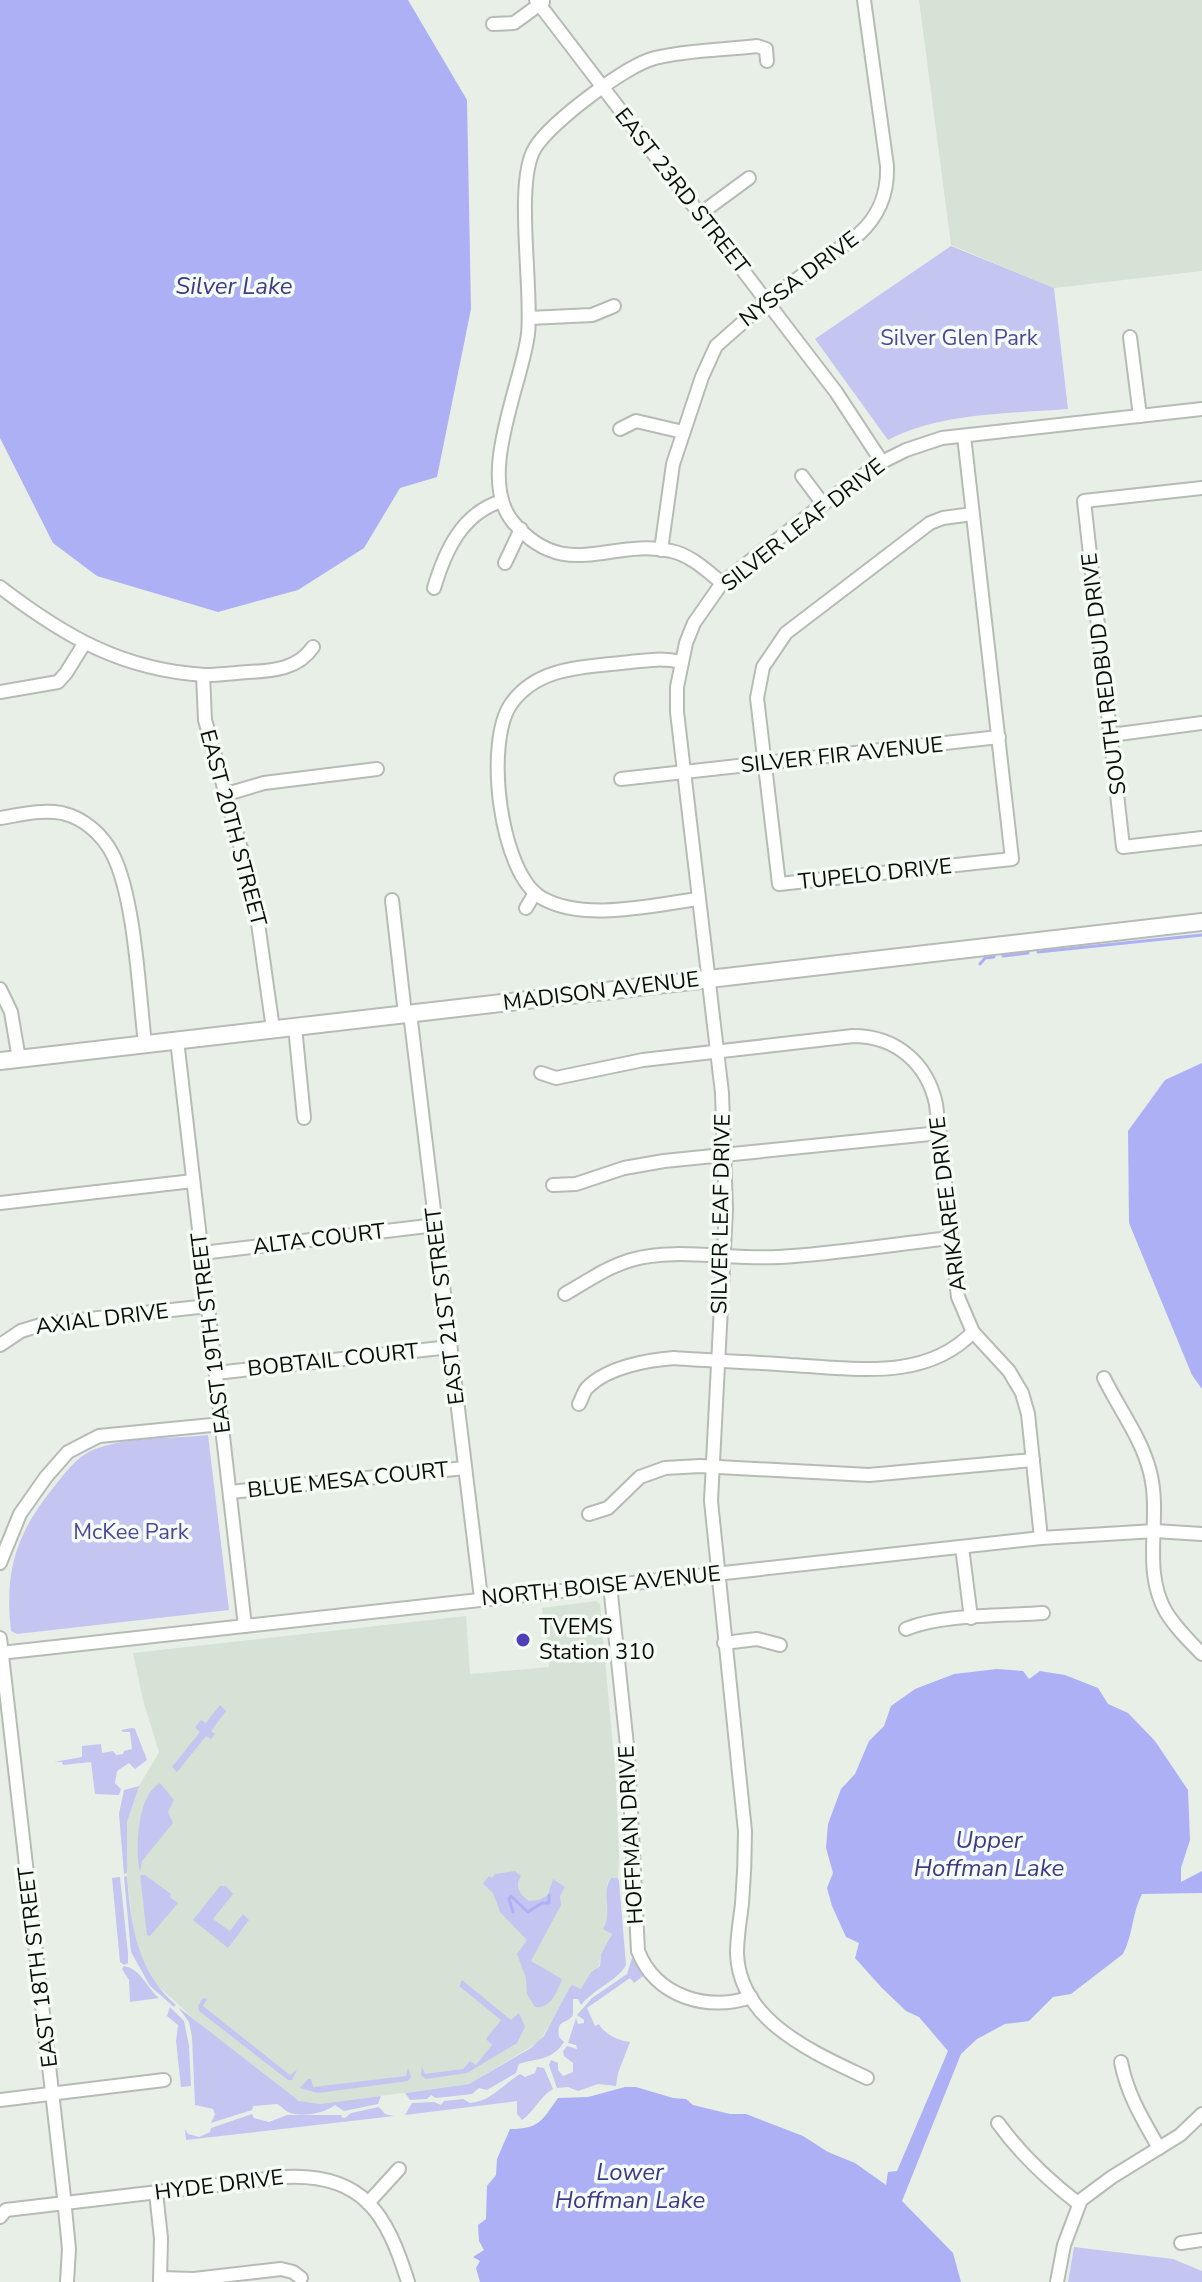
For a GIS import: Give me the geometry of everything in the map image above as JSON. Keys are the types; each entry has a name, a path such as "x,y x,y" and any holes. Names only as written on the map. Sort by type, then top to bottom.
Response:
{"main road":[{"name":"MADISON AVENUE","path":"0,1061 1202,922"}],"street":[{"name":"NYSSA DRIVE","path":"661,550 668,487 683,432 716,346 767,301 859,234 875,216 884,197 887,166 864,0"},
{"name":"EAST 23RD STREET","path":"540,2 601,88 851,413 882,462"},
{"path":"493,24 514,23 540,2"},
{"path":"722,583 694,561 672,551 649,548 585,556 541,546 513,521 502,501 500,465 510,405 528,337 531,193 526,174 534,149 559,121 601,88 647,61 757,46 766,49 767,61"},
{"path":"700,214 749,178"},
{"path":"529,318 592,315 614,306"},
{"path":"1130,337 1140,416"},
{"name":"SILVER LEAF DRIVE","path":"867,2078 771,2023 743,1981 737,1954 745,1831 711,1512 726,1209 722,1093 677,712 681,662 694,623 722,583 823,504 882,462 906,450 931,441 964,436 1202,409"},
{"path":"620,429 636,421 683,432"},
{"name":"TUPELO DRIVE","path":"964,436 1012,859 779,884 757,698 763,667 786,633 930,523 972,514"},
{"path":"802,476 823,504"},
{"name":"SOUTH REDBUD DRIVE","path":"1202,488 1084,501 1123,847 1202,838"},
{"path":"434,588 440,567 461,528 480,511 502,501"},
{"path":"505,563 521,529"},
{"path":"0,587 84,644 121,658 203,675 280,669 305,658 313,647"},
{"path":"0,692 58,682 84,644"},
{"path":"681,662 655,659 572,668 538,680 512,702 506,712 499,736 499,779 513,858 535,893 566,907 590,911 698,899"},
{"name":"EAST 20TH STREET","path":"203,675 203,711 254,895 273,1029"},
{"path":"1111,735 1202,723"},
{"name":"SILVER FIR AVENUE","path":"621,779 999,737"},
{"path":"227,794 264,783 377,769"},
{"path":"0,818 31,813 65,814 94,830 106,843 114,857 129,916 145,1044"},
{"path":"526,908 535,893"},
{"name":"EAST 21ST STREET","path":"392,900 436,1225 481,1598"},
{"path":"0,989 13,1022 19,1059"},
{"path":"295,1027 304,1118"},
{"name":"ARIKAREE DRIVE","path":"541,1073 556,1078 643,1060 862,1036 910,1048 933,1089 958,1297 973,1332 1018,1385 1028,1414 1041,1538"},
{"name":"EAST 19TH STREET","path":"177,1040 245,1626"},
{"path":"553,1185 576,1184 604,1173 664,1161 940,1133"},
{"path":"0,1203 193,1181"},
{"name":"ALTA COURT","path":"202,1253 436,1225"},
{"path":"565,1294 606,1270 633,1259 684,1254 722,1258 782,1257 951,1238"},
{"name":"AXIAL DRIVE","path":"0,1345 21,1331 44,1324 208,1306"},
{"path":"579,1404 586,1387 627,1366 674,1358 887,1370 932,1359 973,1332"},
{"name":"BOBTAIL COURT","path":"216,1373 450,1347"},
{"path":"1104,1378 1150,1470 1155,1531 1154,1577 1161,1602 1179,1629 1202,1654"},
{"path":"0,1563 20,1514 68,1452 99,1436 222,1424"},
{"path":"589,1514 608,1508 633,1482 657,1470 711,1467 869,1475 1033,1460"},
{"name":"BLUE MESA COURT","path":"230,1492 465,1468"},
{"name":"NORTH BOISE AVENUE","path":"1,1653 1041,1538 1155,1531 1202,1534"},
{"path":"962,1547 971,1618"},
{"name":"HOFFMAN DRIVE","path":"610,1585 628,1755 638,1951 649,1971 686,1997 717,2004 751,1997"},
{"path":"906,1629 971,1618 1043,1613"},
{"name":"EAST 18TH STREET","path":"0,1638 69,2249 67,2282"},
{"path":"724,1643 757,1639 780,1645"},
{"path":"1121,2062 1125,2082 1136,2107 1159,2148"},
{"path":"0,2100 164,2080"},
{"path":"1057,2282 1064,2245 1079,2204 1112,2177 1180,2135 1202,2114"},
{"path":"998,2123 1047,2180 1079,2204"},
{"path":"399,2169 368,2203 390,2229 408,2282"},
{"name":"HYDE DRIVE","path":"0,2217 6,2210 311,2176 335,2183 368,2203"},
{"path":"156,2193 161,2238 160,2280 281,2269 301,2278"},
{"path":"1181,2243 1202,2240"}],"shaded area":[{"path":"919,0 1202,0 1202,271 1054,288 951,245"},
{"path":"596,1601 600,1604 616,1780 618,1878 610,1878 607,1884 612,1934 601,1954 599,1966 591,1972 581,1990 573,1986 539,2042 469,2084 321,2104 304,2103 289,2095 208,2032 157,1985 140,1956 134,1937 125,1845 127,1822 139,1786 159,1752 133,1653 466,1616 470,1674 549,1667 542,1608"}],"green space":[{"name":"Silver Glen Park","path":"951,246 1054,288 1068,409 953,419 888,440 815,339"},
{"name":"McKee Park","path":"208,1435 229,1610 17,1634 11,1631 10,1588 16,1552 43,1501 75,1462 91,1451 111,1444"},
{"path":"220,1705 226,1711 211,1731 215,1734 211,1739 206,1736 177,1772 172,1767 200,1732 195,1727 201,1720 206,1723"},
{"path":"132,1728 147,1760 135,1769 129,1763 117,1771 115,1783 121,1789 119,1795 95,1794 91,1762 63,1765 62,1762 54,1762 82,1757 82,1746 101,1744 102,1753 113,1751 116,1755 123,1754 132,1749 130,1732 121,1730"},
{"path":"160,1783 174,1800 168,1812 173,1823 142,1861 140,1872 138,1837 142,1811 152,1789"},
{"path":"139,1786 127,1822 127,1873 124,1874 119,1814 124,1790"},
{"path":"515,1871 521,1876 519,1890 529,1901 548,1895 553,1879 565,1887 560,1896 561,1905 531,1961 562,1979 553,1999 541,2007 535,2007 527,1994 526,1978 517,1954 527,1940 500,1912 493,1893 483,1884 489,1876 492,1878 495,1874"},
{"path":"140,1875 145,1875 171,1894 170,1897 178,1903 150,1936 147,1935"},
{"path":"127,1876 138,1946 152,1978 176,2005 174,2007 150,1986 131,1952 124,1877"},
{"path":"120,1877 128,1953 128,1963 124,1965 120,1962 112,1878"},
{"path":"611,1878 618,1878 619,1881 626,1965 581,2005 578,1999 573,1999 573,2015 559,2027 559,2037 564,2042 559,2048 544,2058 519,2064 516,2073 487,2090 479,2088 472,2094 436,2098 431,2095 427,2099 410,2100 405,2093 469,2084 531,2048 544,2036 570,1987 581,1989 591,1972 600,1966 601,1954 612,1934 603,1929"},
{"path":"220,1886 226,1886 233,1894 213,1919 230,1931 243,1914 249,1920 228,1948 193,1920"},
{"path":"632,1958 643,1976 634,1983 630,1978 587,2008 595,2026 599,2024 612,2036 630,2042 616,2086 598,2084 578,2091 568,2087 557,2088 549,2065 551,2060 558,2063 558,2070 563,2076 573,2072 573,2063 564,2056 563,2051 567,2046 577,2049 576,2045 568,2043 576,2018 578,2024 584,2023 577,2015 592,1998 627,1974"},
{"path":"124,1966 139,1975 159,1998 130,2002 129,1980 122,1969"},
{"path":"462,1980 511,2020 519,2013 525,2027 517,2043 467,2073 426,2079 421,2075 422,2066 425,2074 463,2069 470,2061 476,2065 492,2045 486,2039 501,2020 459,1986"},
{"path":"203,1998 207,1999 203,2006 290,2075 297,2070 292,2080 199,2011 198,2006"},
{"path":"170,2007 184,2021 191,2086 181,2087 176,2041 178,2025 167,2016"},
{"path":"178,2007 299,2101 320,2104 381,2096 378,2104 344,2111 335,2105 306,2115 288,2112 277,2104 253,2106 252,2110 211,2123 215,2114 213,2109 195,2105 192,2037 189,2022"},
{"path":"537,2067 544,2068 553,2089 522,2120 517,2114 517,2101 405,2115 412,2103 434,2102 441,2105 444,2101 463,2099 470,2103 478,2102 520,2074 525,2077 535,2073"},
{"path":"408,2068 411,2077 408,2081 318,2093 300,2088 308,2079 311,2079 313,2087 406,2076"},
{"path":"379,2107 385,2114 394,2116 186,2140 185,2129 188,2134 199,2137 210,2132 211,2128 252,2114 254,2118 269,2122 287,2115 342,2115 345,2118 351,2113"},
{"path":"1074,2247 1173,2259 1202,2271 1202,2282 1068,2282"}],"water":[{"name":"Silver Lake","path":"0,0 408,0 467,100 471,309 437,477 400,488 364,548 298,590 218,612 97,576 53,543 0,438"},
{"path":"1202,1063 1202,1389 1192,1375 1129,1223 1128,1131 1165,1080"},
{"path":"997,1669 1023,1671 1029,1679 1040,1671 1065,1675 1098,1688 1108,1704 1128,1713 1155,1741 1188,1790 1190,1840 1181,1868 1181,1882 1202,1871 1202,1893 1142,1894 1123,1954 1071,1994 1053,1997 1029,2021 1005,2024 977,2039 961,2054 902,2201 953,2253 961,2282 480,2282 476,2268 480,2261 473,2257 484,2250 479,2241 478,2225 486,2219 487,2186 496,2175 497,2159 510,2129 539,2122 558,2098 588,2097 636,2087 686,2099 693,2105 730,2114 746,2114 803,2136 828,2152 855,2163 886,2185 888,2172 897,2171 948,2051 919,2017 906,2011 855,1958 859,1943 846,1937 827,1888 833,1873 826,1848 828,1824 841,1789 855,1774 869,1741 884,1726 891,1706 915,1689 954,1674"}],"waterway":[{"path":"1038,952 1202,935"},
{"path":"1003,956 1028,953"},
{"path":"980,964 985,958 994,957"},
{"path":"513,1912 511,1896 528,1912 542,1903 549,1903 549,1895"}],"place":[{"name":"TVEMS Station 310","path":"523,1640"}],"water label":[{"name":"Upper Hoffman Lake","path":"989,1854"},
{"name":"Lower Hoffman Lake","path":"630,2186"}]}
